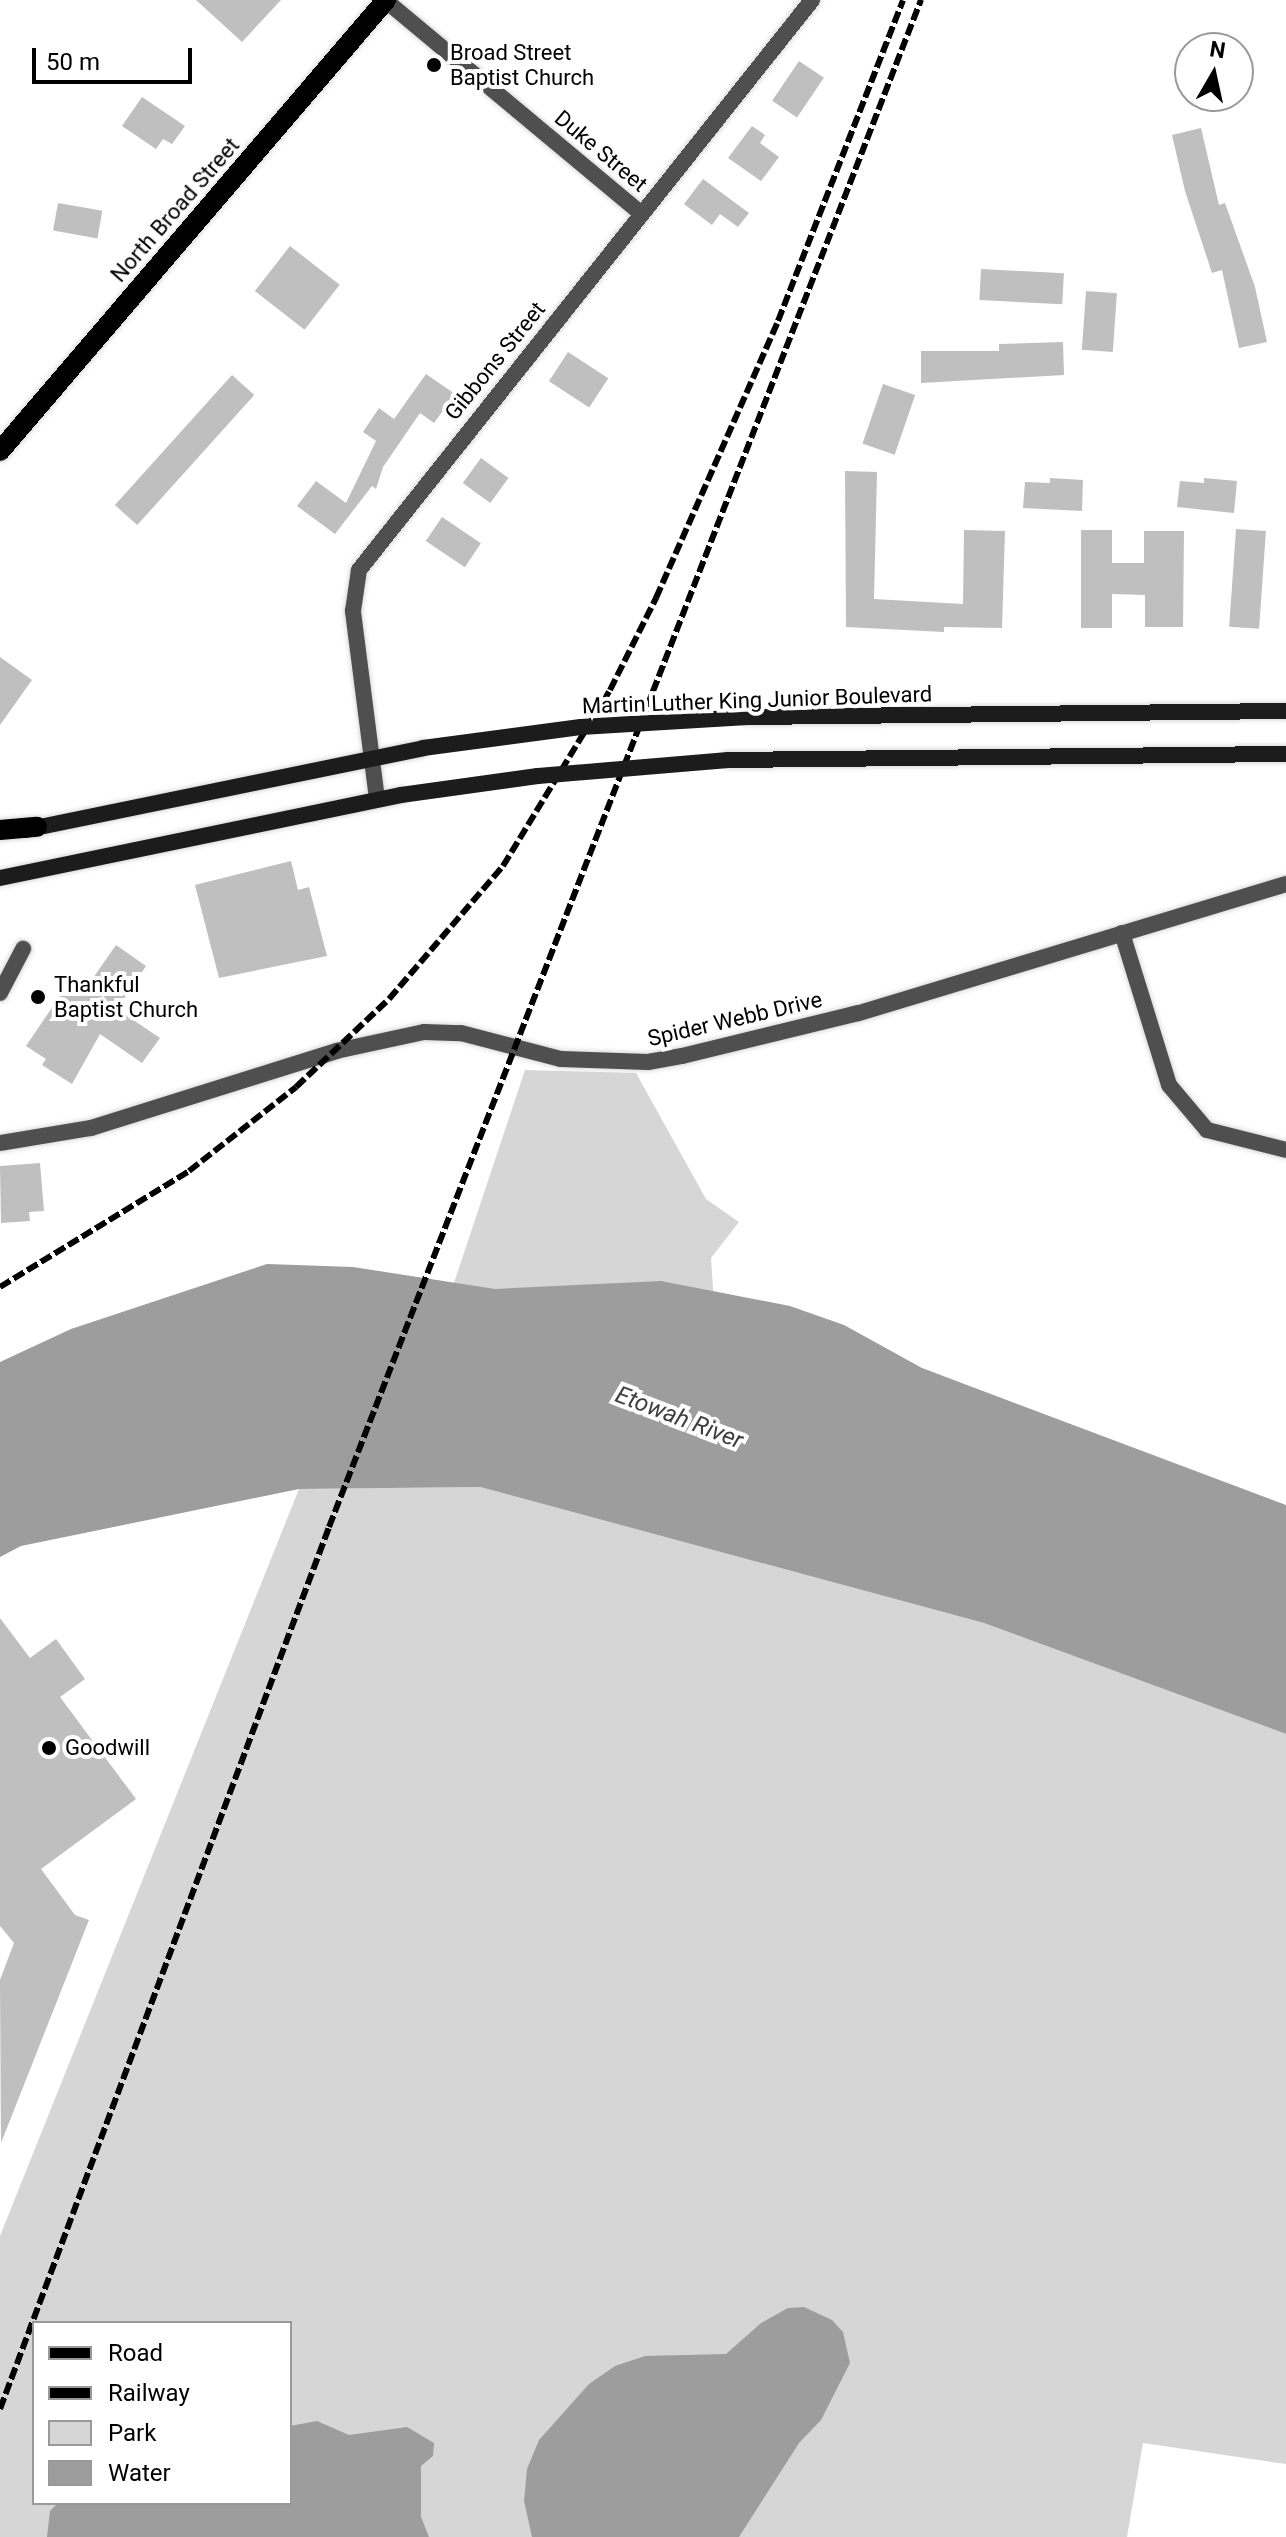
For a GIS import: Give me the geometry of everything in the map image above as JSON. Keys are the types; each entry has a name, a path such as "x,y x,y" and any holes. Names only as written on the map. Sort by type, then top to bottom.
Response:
{"main road":[{"name":"North Broad Street","path":"0,451 386,0"},
{"name":"Martin Luther King Junior Boulevard","path":"37,827 372,757 581,727 748,717 1286,711"},
{"path":"0,878 377,799 538,776 728,760 1286,754"},
{"path":"0,833 37,827"}],"street":[{"name":"Duke Street","path":"386,0 641,213"},
{"name":"Gibbons Street","path":"377,799 353,611 359,570 812,0"},
{"name":"Spider Webb Drive","path":"0,1143 91,1128 336,1051 424,1032 461,1033 561,1059 659,1060 859,1013 1286,884"},
{"path":"1122,933 1169,1085 1207,1130 1286,1150"},
{"path":"0,993 23,949"}],"green space":[{"path":"525,1070 636,1073 706,1199 739,1222 711,1258 714,1303 452,1289"},
{"path":"480,1487 984,1623 1286,1734 1286,2464 1143,2443 1127,2537 0,2537 0,2236 299,1489"}],"water":[{"name":"Etowah River","path":"267,1264 353,1267 495,1289 661,1281 790,1306 844,1325 922,1368 1286,1505 1286,1734 984,1623 480,1487 299,1489 21,1546 0,1557 0,1362 71,1329"},
{"path":"804,2307 832,2320 843,2332 850,2363 821,2420 799,2443 739,2537 532,2537 524,2501 527,2469 539,2440 589,2384 615,2366 645,2356 726,2354 761,2323 788,2308"},
{"path":"317,2421 349,2435 407,2427 434,2443 433,2456 421,2466 421,2517 429,2537 47,2537 50,2511 56,2505 292,2505 292,2426"}],"building":[{"path":"196,0 281,0 242,42"},
{"path":"799,61 824,78 797,118 772,101"},
{"path":"142,97 185,126 172,144 163,139 156,149 122,126"},
{"path":"752,126 765,135 760,143 779,157 761,181 728,158"},
{"path":"1201,128 1219,205 1225,203 1255,287 1267,342 1239,348 1222,270 1212,273 1185,191 1172,135"},
{"path":"703,179 749,213 738,227 720,214 712,225 684,204"},
{"path":"58,203 102,211 97,238 53,231"},
{"path":"290,246 340,285 305,330 255,291"},
{"path":"981,269 1064,273 1062,304 979,300"},
{"path":"1086,291 1117,293 1113,352 1082,350"},
{"path":"1063,342 1064,375 921,383 921,351 999,351 999,344"},
{"path":"568,352 608,378 589,407 549,381"},
{"path":"426,374 455,394 434,423 420,413 383,467 376,489 372,486 335,534 297,506 316,481 346,503 376,441 363,432 379,408 394,419"},
{"path":"232,375 254,395 137,525 115,505"},
{"path":"883,384 915,395 895,455 862,444"},
{"path":"481,458 509,478 490,503 463,483"},
{"path":"845,471 877,472 874,599 963,604 964,530 1005,531 1002,628 944,627 944,632 846,627"},
{"path":"1050,478 1083,480 1082,511 1023,508 1025,482 1050,483"},
{"path":"1204,478 1237,481 1234,513 1177,507 1180,481 1204,483"},
{"path":"442,517 481,543 465,567 426,541"},
{"path":"1236,529 1266,531 1259,629 1229,627"},
{"path":"1081,530 1112,530 1112,563 1144,563 1144,531 1184,531 1183,627 1145,627 1145,595 1112,594 1112,628 1081,628"},
{"path":"0,657 32,680 0,725"},
{"path":"291,861 298,890 309,887 327,956 219,978 195,885"},
{"path":"116,945 146,966 117,1009 160,1038 142,1063 100,1034 72,1084 42,1065 46,1059 26,1046 72,978 86,988"},
{"path":"40,1163 44,1211 29,1212 30,1221 1,1223 0,1166"},
{"name":"Goodwill","path":"0,1618 30,1658 56,1639 85,1679 60,1697 136,1799 41,1869 75,1915 89,1920 1,2143 0,1980 14,1943 0,1926"}],"railway":[{"path":"0,1287 189,1171 296,1087 389,999 503,866 610,690 656,598 778,321 903,0"},
{"path":"33,2321 329,1527 921,0"},
{"path":"0,2409 32,2323"}],"place":[{"name":"Broad Street Baptist Church","path":"434,65"},
{"name":"Thankful Baptist Church","path":"38,997"},
{"name":"Goodwill","path":"49,1748"}]}
